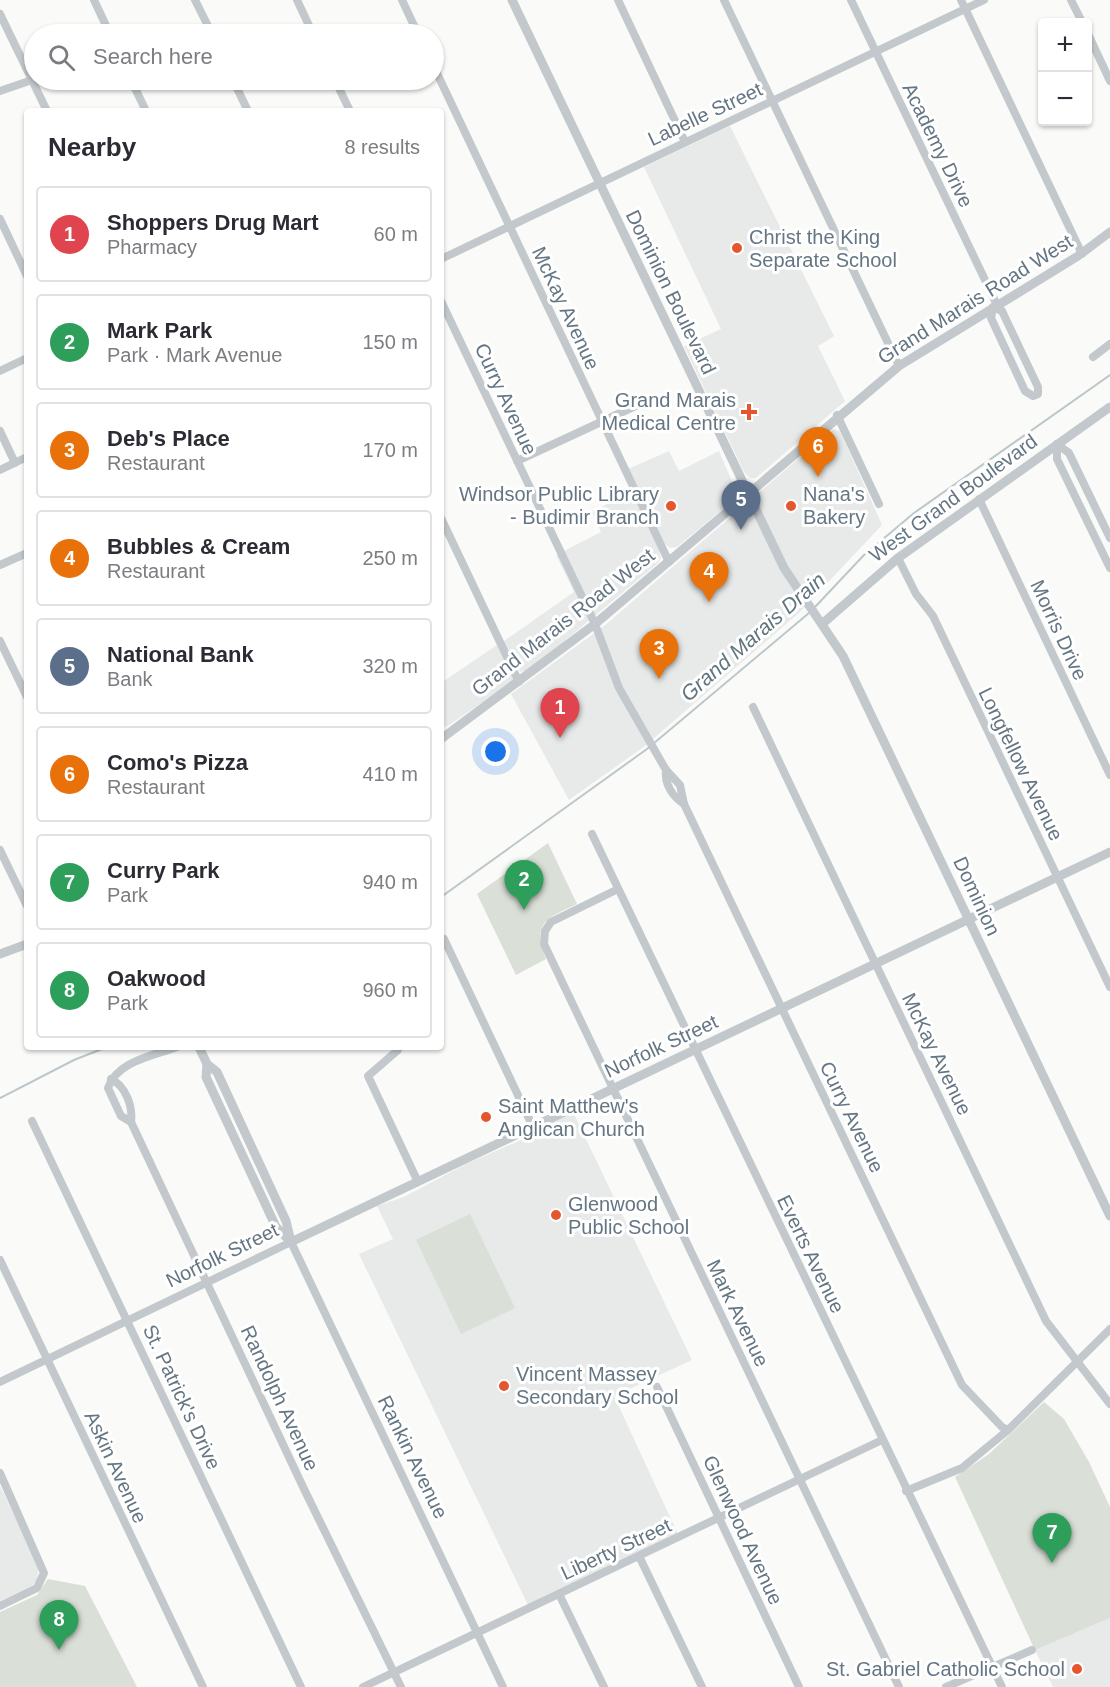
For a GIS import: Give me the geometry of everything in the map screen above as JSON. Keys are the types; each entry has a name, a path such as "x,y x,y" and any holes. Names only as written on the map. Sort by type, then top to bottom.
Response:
{"street":[{"path":"94,0 105,24"},
{"path":"195,0 207,24"},
{"path":"297,0 308,24"},
{"path":"402,0 413,24"},
{"name":"Dominion Boulevard","path":"512,0 748,494 784,568 802,598"},
{"path":"618,0 685,142"},
{"path":"724,0 898,366"},
{"name":"Academy Drive","path":"851,0 995,306 1002,311 1038,387 1038,393 1033,396 1025,391 991,318 995,306"},
{"path":"961,0 1082,254"},
{"name":"Labelle Street","path":"444,257 984,0"},
{"path":"1071,0 1080,18"},
{"path":"0,14 24,64"},
{"path":"1092,43 1110,81"},
{"path":"0,91 24,84"},
{"name":"McKay Avenue","path":"444,88 669,562"},
{"path":"36,90 46,108"},
{"path":"136,90 145,108"},
{"path":"238,90 247,108"},
{"path":"339,90 348,108"},
{"path":"0,219 24,270"},
{"name":"Grand Marais Road West","path":"444,736 594,624 898,366 1082,254 1110,232"},
{"name":"Curry Avenue","path":"444,307 594,624 610,669 666,770 680,785 684,804 962,1385 1002,1427 1008,1430"},
{"path":"1093,357 1110,344"},
{"path":"0,371 24,359"},
{"path":"517,461 644,402"},
{"name":"West Grand Boulevard","path":"822,624 898,558 1110,407"},
{"path":"837,416 879,504"},
{"path":"0,431 15,462"},
{"path":"1057,444 1070,453 1110,538"},
{"path":"1057,444 1057,459 1110,568"},
{"path":"0,470 24,458"},
{"name":"Morris Drive","path":"979,499 1110,775"},
{"path":"444,524 519,681"},
{"path":"0,565 24,554"},
{"name":"Longfellow Avenue","path":"898,558 916,594 933,616 1110,987"},
{"name":"Dominion","path":"802,598 843,656 1110,1216"},
{"path":"0,641 24,691"},
{"name":"McKay Avenue","path":"753,707 1046,1321 1110,1404"},
{"name":"Everts Avenue","path":"592,834 1002,1687"},
{"path":"0,850 24,900"},
{"name":"Norfolk Street","path":"0,1382 1110,852"},
{"name":"Mark Avenue","path":"618,889 551,922 545,931 544,944 899,1687"},
{"path":"444,939 533,1127"},
{"path":"0,954 24,945"},
{"path":"111,1079 120,1068 169,1050"},
{"name":"Rankin Avenue","path":"200,1050 207,1064 217,1072 286,1221 291,1242 503,1687"},
{"path":"398,1050 368,1076 418,1182"},
{"name":"Randolph Avenue","path":"132,1122 121,1116 108,1088 111,1079 120,1083 133,1110 132,1122 304,1489 401,1687"},
{"name":"St. Patrick's Drive","path":"32,1122 301,1687"},
{"name":"Askin Avenue","path":"0,1260 203,1687"},
{"path":"906,1491 962,1468 1008,1430 1110,1329"},
{"name":"Glenwood Avenue","path":"657,1387 799,1687"},
{"name":"Liberty Street","path":"363,1687 882,1440"},
{"path":"0,1473 42,1563 44,1573 42,1581 30,1592 0,1606"},
{"path":"639,1556 702,1687"},
{"path":"559,1594 604,1687"},
{"path":"946,1687 1032,1650"}],"shaded area":[{"name":"Christ the King Separate School","path":"730,126 834,336 818,346 845,401 756,478 750,478 744,472 684,346 721,329 644,167"},
{"path":"833,429 840,431 882,525 800,612 645,746 569,800 511,694 604,626"},
{"path":"669,451 679,471 719,451 738,496 677,547 670,548 664,543 628,469"},
{"path":"631,491 659,550 661,558 658,563 531,669 521,672 515,667 504,641 574,592 556,555 601,532 592,512"},
{"path":"497,645 515,680 446,727 444,725 444,681"},
{"path":"548,843 577,904 557,913 541,929 540,937 546,959 516,975 477,894"},
{"name":"Vincent Massey Secondary School","path":"573,1112 692,1360 614,1396 678,1534 528,1605 359,1254 393,1239 377,1206 404,1197 466,1164 535,1134 544,1126"},
{"path":"470,1214 515,1308 461,1334 416,1240"},
{"path":"1044,1402 1064,1419 1089,1462 1110,1507 1110,1618 1035,1650 955,1477 989,1454"},
{"path":"0,1486 39,1566 37,1580 32,1586 0,1601"},
{"path":"48,1579 85,1586 137,1687 0,1687 0,1612 37,1595"},
{"name":"St. Gabriel Catholic School","path":"1110,1618 1110,1687 1053,1687 1035,1650"}],"waterway":[{"name":"Grand Marais Drain","path":"815,607 864,555 914,513 1110,375"},
{"name":"Grand Marais Drain","path":"444,895 647,749 809,613"},
{"name":"Grand Marais Drain","path":"0,1098 74,1060 99,1050"}],"place":[{"name":"Christ the King Separate School","path":"737,248"},
{"name":"Grand Marais Medical Centre","path":"749,412"},
{"name":"Como's Pizza","path":"818,477"},
{"name":"Windsor Public Library - Budimir Branch","path":"671,506"},
{"name":"Nana's Bakery","path":"791,506"},
{"name":"National Bank","path":"741,530"},
{"name":"Bubbles & Cream","path":"709,602"},
{"name":"Deb's Place","path":"659,679"},
{"name":"Shoppers Drug Mart","path":"560,738"},
{"name":"Mark Park","path":"524,910"},
{"name":"Saint Matthew's Anglican Church","path":"486,1117"},
{"name":"Glenwood Public School","path":"556,1215"},
{"name":"Vincent Massey Secondary School","path":"504,1386"},
{"name":"Curry Park","path":"1052,1563"},
{"name":"Oakwood","path":"59,1650"},
{"name":"St. Gabriel Catholic School","path":"1077,1669"}]}
